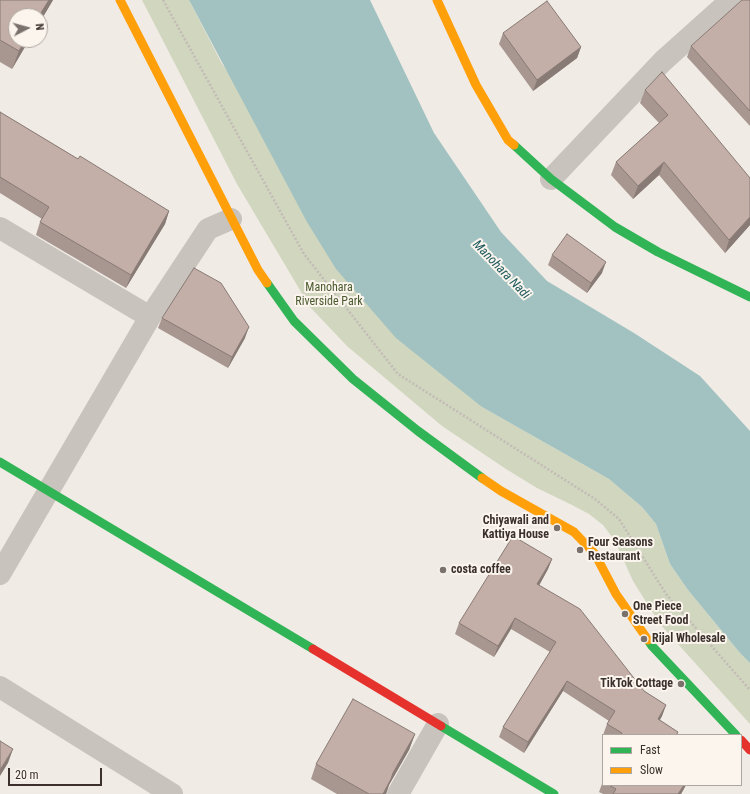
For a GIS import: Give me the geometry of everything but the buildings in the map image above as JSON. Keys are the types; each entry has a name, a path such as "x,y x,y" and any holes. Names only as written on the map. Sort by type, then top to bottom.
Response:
{"street":[{"path":"120,0 258,270 294,321 353,379 418,431 501,491 574,532 595,554 616,594 652,646 735,734"},
{"path":"551,179 663,61 731,0"},
{"path":"441,2 476,85 508,140 551,179 615,228 658,252 750,297"},
{"path":"0,574 150,317 208,229 231,219"},
{"path":"0,228 150,317"},
{"path":"0,462 554,794"},
{"path":"0,687 172,794"},
{"path":"398,794 438,724"},
{"path":"742,741 750,750"}],"path":[{"path":"163,0 304,254 398,374 596,499 619,519 666,594 750,690"}],"green space":[{"name":"Manohara Riverside Park","path":"142,0 189,0 222,64 482,407 609,479 642,507 656,524 670,564 688,590 750,663 750,724 660,624 633,581 615,541 603,525 589,514 537,488 506,469 442,426 347,346 310,307 237,184"}],"water":[{"name":"Manohara Nadi","path":"189,0 370,0 434,133 501,232 547,281 634,333 700,376 750,431 750,663 688,590 670,564 656,524 642,507 609,479 482,407 396,338 336,269 307,222"}],"traffic: fast":[{"path":"514,145 551,179 615,227 658,252 750,297"},
{"path":"267,283 294,321 353,379 418,431 482,478"},
{"path":"0,462 313,649"},
{"path":"648,640 735,734"},
{"path":"441,726 554,794"}],"traffic: slow":[{"path":"120,0 258,270 267,283"},
{"path":"437,0 476,85 508,140 514,145"},
{"path":"482,478 501,491 574,532 595,554 616,594 648,640"}],"traffic: jam":[{"path":"313,649 441,726"},
{"path":"742,741 750,750"}],"place":[{"name":"Chiyawali and Kattiya House","path":"557,528"},
{"name":"Four Seasons Restaurant","path":"580,550"},
{"name":"costa coffee","path":"443,570"},
{"name":"One Piece Street Food","path":"625,614"},
{"name":"Rijal Wholesale","path":"644,639"},
{"name":"TikTok Cottage","path":"681,684"}]}
